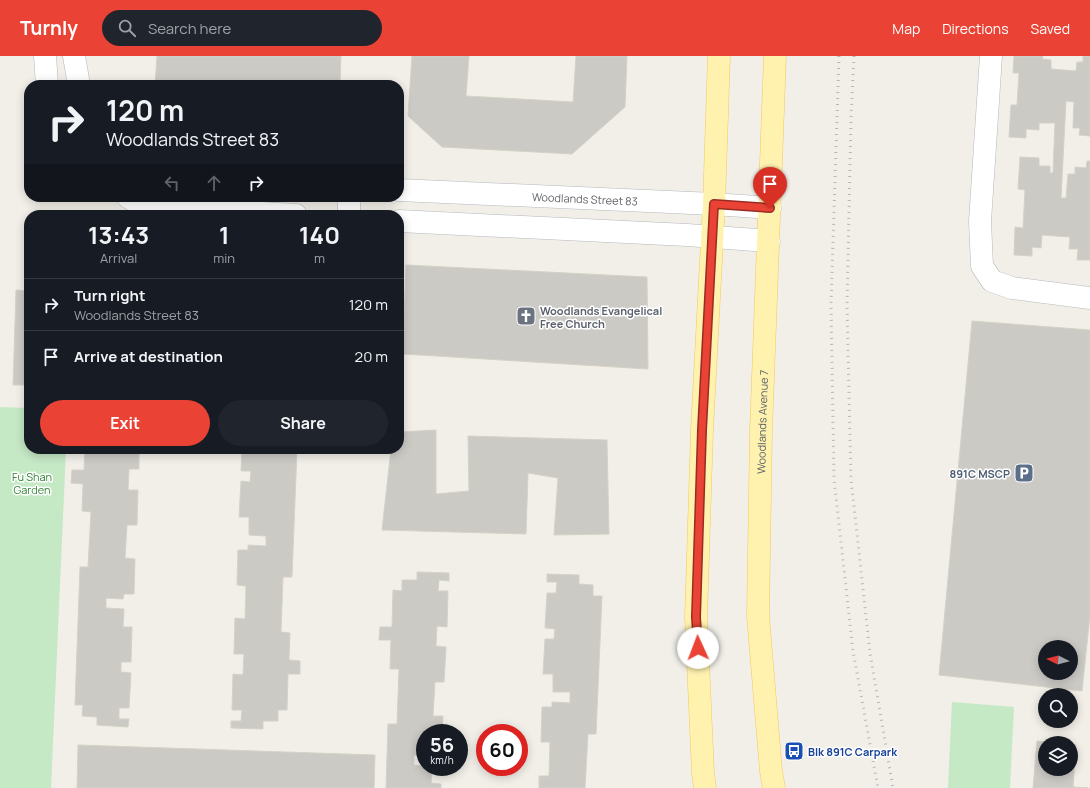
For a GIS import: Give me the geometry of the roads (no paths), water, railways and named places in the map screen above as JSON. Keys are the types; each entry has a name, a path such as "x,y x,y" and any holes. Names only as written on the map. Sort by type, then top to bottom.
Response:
{"main road":[{"path":"705,788 703,774 696,617 702,430 714,204 718,56"},
{"name":"Woodlands Avenue 7","path":"774,788 771,771 758,616 761,431 775,56"}],"street":[{"path":"45,56 47,80"},
{"path":"74,56 77,80"},
{"path":"991,56 980,221 982,266 992,281 1012,288 1090,298"},
{"name":"Woodlands Street 83","path":"404,190 714,204 770,208"},
{"path":"144,202 179,208 212,210"},
{"path":"404,221 712,236 769,241"}],"railway":[{"path":"839,56 831,304 834,479 853,651 878,788"},
{"path":"854,56 851,117 847,305 851,479 870,653 893,788"}],"place":[{"name":"Woodlands Evangelical Free Church","path":"526,316"},
{"name":"891C MSCP","path":"1024,473"},
{"name":"Blk 891C Carpark","path":"794,751"}],"park label":[{"name":"Fu Shan Garden","path":"32,482"}]}
